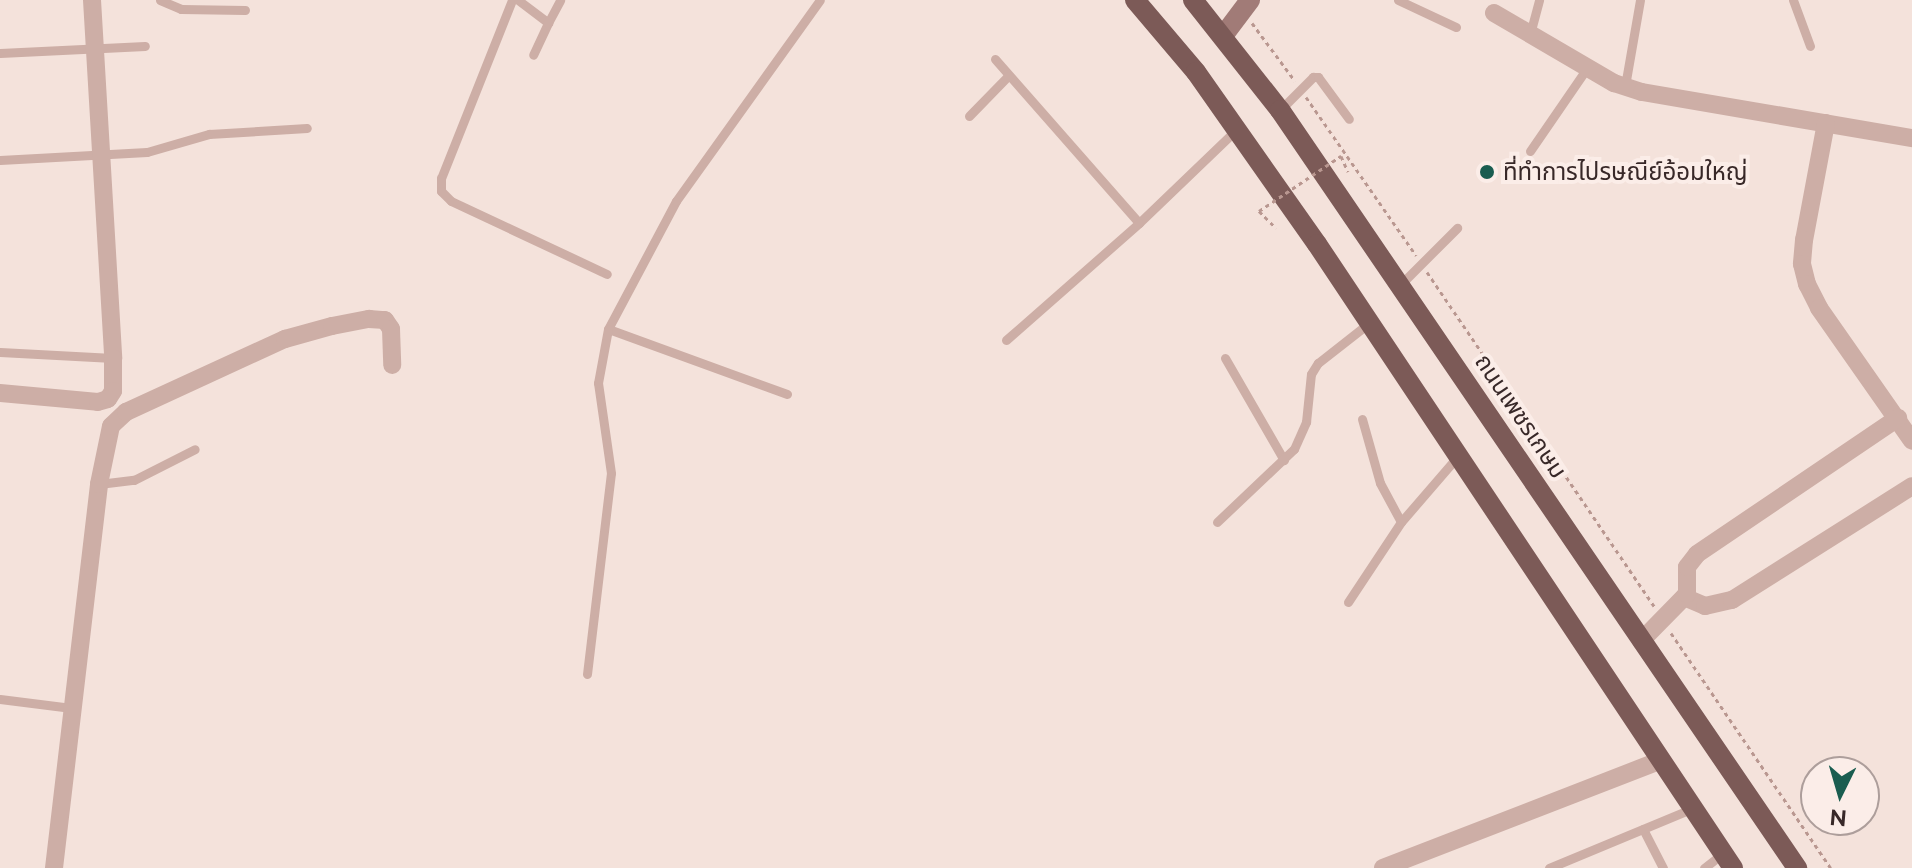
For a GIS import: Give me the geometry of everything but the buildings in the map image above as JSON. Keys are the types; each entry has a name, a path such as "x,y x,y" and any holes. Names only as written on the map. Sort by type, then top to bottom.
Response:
{"main road":[{"path":"1135,0 1237,129 1728,861"},
{"name":"ถนนเพชรเกษม","path":"1193,0 1280,110 1797,868"}],"street":[{"path":"0,393 98,402 108,399 113,391 92,0"},
{"path":"1223,36 1250,0"},
{"path":"1494,13 1587,68 1625,86 1912,138"},
{"path":"1826,123 1802,264 1819,308 1904,419 1912,441"},
{"path":"54,868 99,484 105,444 118,416 285,339 344,323 385,320 391,329 392,365"},
{"path":"108,399 118,416"},
{"path":"1641,641 1684,597 1687,567 1697,554 1904,419"},
{"path":"1684,597 1705,606 1732,600 1912,486"},
{"path":"1383,868 1661,760"}],"lane":[{"path":"160,0 181,9 245,10"},
{"path":"512,0 441,178 441,191 451,201 607,274"},
{"path":"518,0 548,23"},
{"path":"533,55 560,0"},
{"path":"587,674 611,473 598,383 608,329 676,201 820,0"},
{"path":"1398,0 1456,27"},
{"path":"1530,34 1539,0"},
{"path":"1625,86 1640,0"},
{"path":"1793,0 1810,46"},
{"path":"0,53 145,46"},
{"path":"995,59 1139,223"},
{"path":"1530,151 1587,68"},
{"path":"969,116 1008,76"},
{"path":"1280,110 1318,77 1349,119"},
{"path":"0,160 147,152 209,134 307,128"},
{"path":"1006,340 1139,223 1237,129"},
{"path":"1400,285 1457,228"},
{"path":"1217,522 1284,460 1306,422 1311,374 1318,363 1369,323"},
{"path":"608,329 787,394"},
{"path":"0,352 113,358"},
{"path":"1225,358 1284,460"},
{"path":"1362,419 1380,483 1401,522"},
{"path":"99,484 134,480 195,449"},
{"path":"1348,602 1401,522 1458,456"},
{"path":"0,699 71,708"},
{"path":"1549,868 1693,808"},
{"path":"1643,829 1663,868"},
{"path":"1704,868 1728,861"}],"path":[{"path":"1252,24 1422,264 1831,868"},
{"path":"1276,228 1259,211 1341,156 1348,172"}],"place":[{"name":"ที่ทำการไปรษณีย์อ้อมใหญ่","path":"1487,172"}]}
